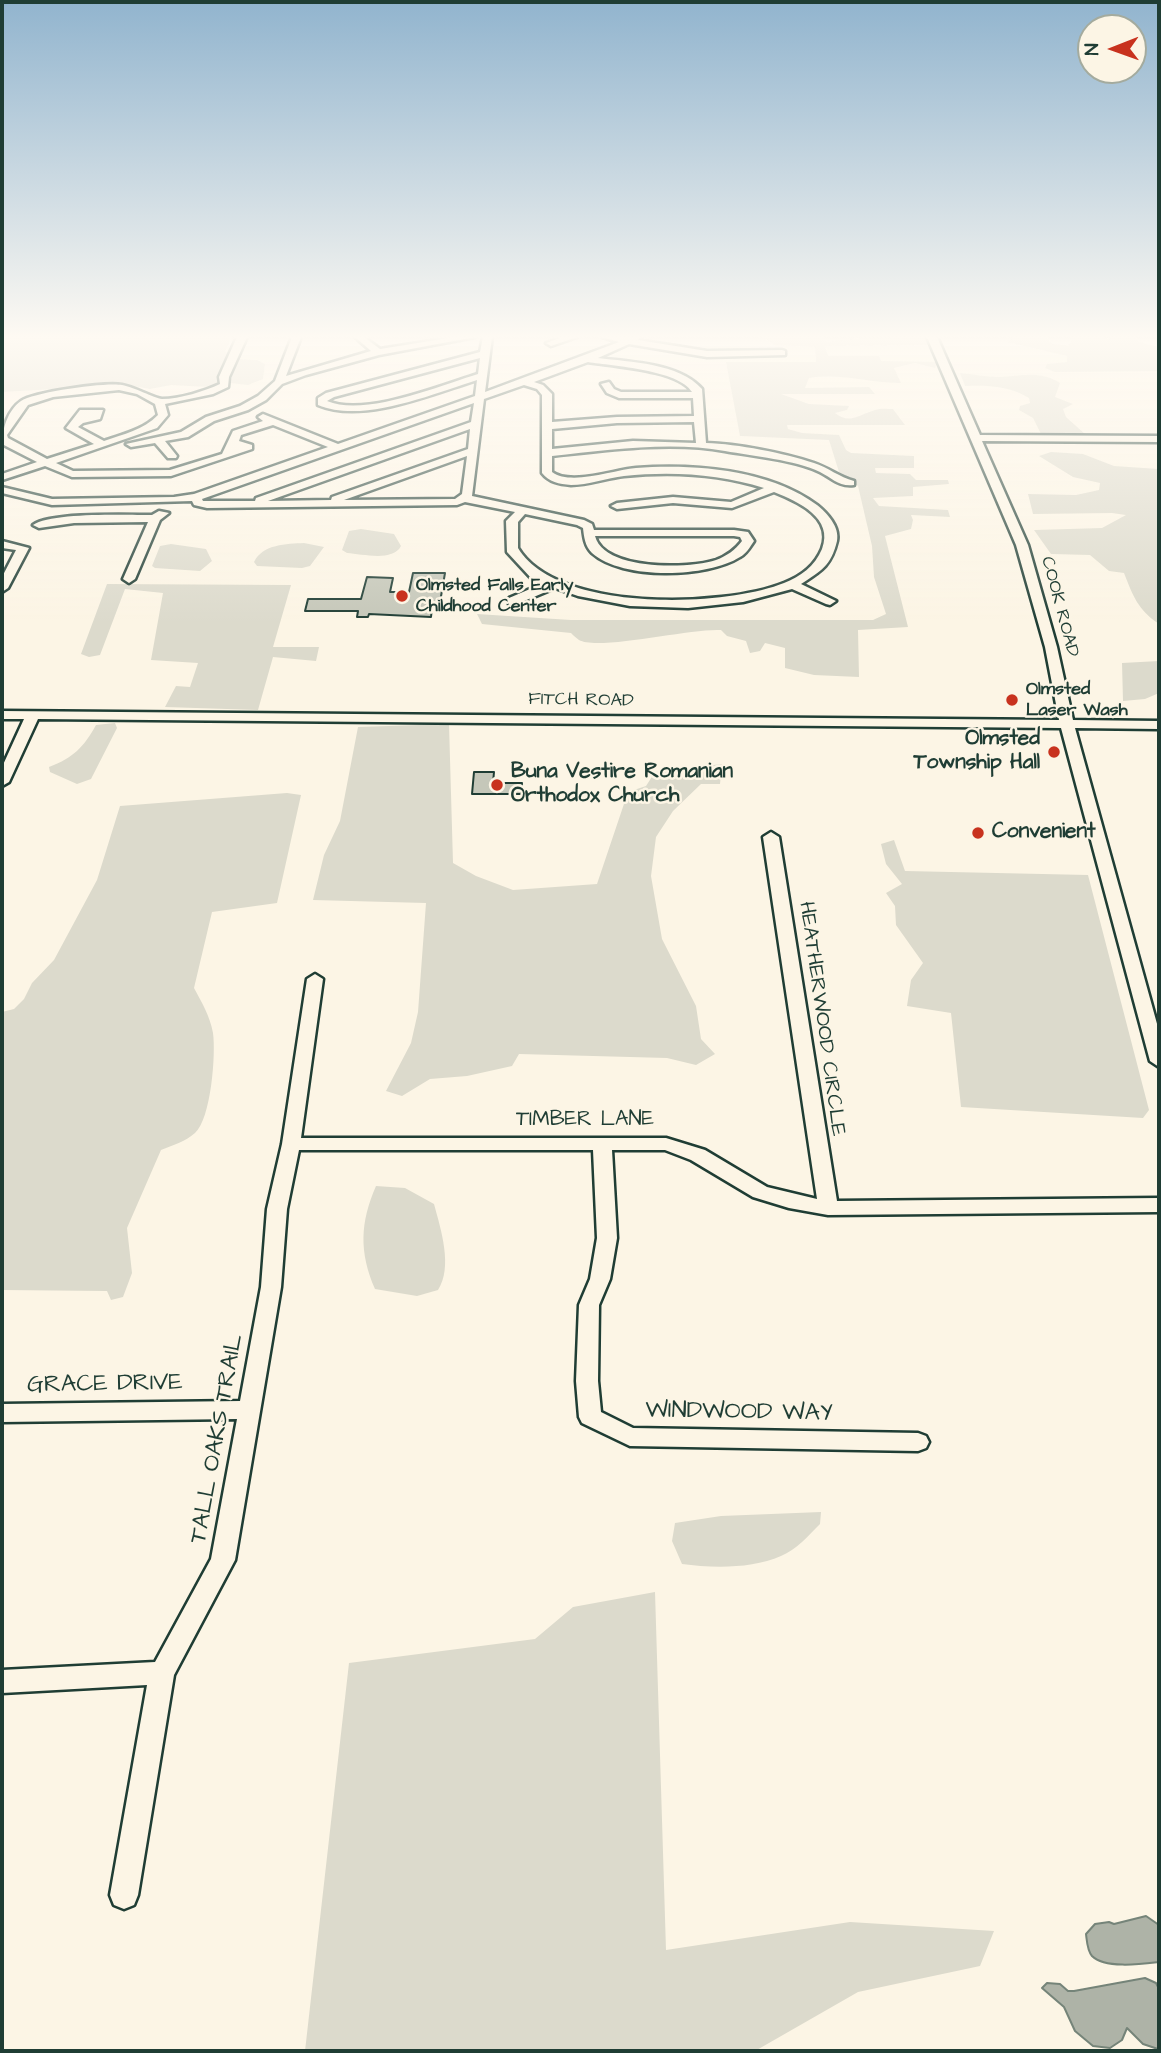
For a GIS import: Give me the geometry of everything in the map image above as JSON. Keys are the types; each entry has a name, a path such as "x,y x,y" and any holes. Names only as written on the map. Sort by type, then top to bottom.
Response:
{"street":[{"path":"4,433 4,440 72,474 171,473 226,457 248,447 232,442"},
{"path":"80,433 102,444"},
{"path":"2,477 134,433"},
{"path":"2,489 134,443 188,433"},
{"path":"226,457 238,433"},
{"path":"302,433 337,447"},
{"path":"2,489 52,502 174,500 196,497 378,433"},
{"path":"247,504 450,433"},
{"path":"196,497 201,505 457,502 467,496 477,433"},
{"path":"523,510 512,521 511,544 514,553 527,569 553,584 606,599 664,604 725,602 766,593 791,584 820,566 832,547 832,534 816,510 774,488 730,476 681,471 639,471 563,481 548,474 547,433"},
{"path":"700,433 701,445"},
{"name":"COOK ROAD","path":"973,433 1022,545 1051,648 1066,724 1159,1061"},
{"path":"975,438 1159,439"},
{"path":"157,439 172,456"},
{"path":"547,453 633,444 701,445 796,460 850,483"},
{"path":"322,503 474,450"},
{"path":"617,506 673,500 732,505 774,488"},
{"path":"464,498 580,522 588,526 589,533 594,549 611,559 638,566 700,567 724,561 746,548 748,541 744,534 589,533"},
{"path":"39,526 74,520 155,518 168,510 174,500"},
{"path":"129,579 155,518"},
{"path":"2,545 23,548 2,588"},
{"path":"513,601 553,584"},
{"path":"791,584 830,601"},
{"name":"FITCH ROAD","path":"2,715 1159,725"},
{"path":"2,782 33,715"},
{"name":"HEATHERWOOD CIRCLE","path":"771,837 828,1208"},
{"name":"TALL OAKS TRAIL","path":"124,1895 162,1673 223,1560 271,1287 277,1209 291,1144 315,979"},
{"name":"WINDWOOD WAY","path":"602,1143 607,1238 600,1279 589,1305 587,1381 590,1417 630,1437 918,1442"},
{"name":"TIMBER LANE","path":"291,1144 666,1144 698,1155 760,1192 789,1201 828,1208 1159,1205"},
{"name":"GRACE DRIVE","path":"2,1413 250,1410"},
{"path":"2,1681 162,1673"}],"shaded area":[{"path":"739,433 839,435 846,450 851,453 914,456 914,468 875,468 876,473 910,474 916,480 948,480 949,484 913,487 913,496 873,498 879,506 948,510 950,517 911,515 911,529 885,536 908,627 858,630 859,677 814,675 785,668 785,648 765,643 760,651 750,653 746,641 727,636 721,630 589,643 579,640 571,633 482,624 477,614 571,620 873,620 886,614 874,577 872,546 858,486 839,472 829,440 740,436"},
{"path":"1040,433 1085,434 1041,434"},
{"path":"1051,452 1083,454 1114,466 1159,469 1159,624 1137,602 1124,573 1109,571 1090,555 1051,554 1034,530 1102,528 1126,515 1033,514 1028,494 1076,495 1099,490 1100,483 1073,477 1039,456"},
{"path":"361,529 394,534 401,546 397,551 384,556 347,553 342,550 349,531"},
{"path":"304,543 324,547 310,566 257,566 254,562 269,548"},
{"path":"171,544 206,549 212,561 200,571 152,566 160,546"},
{"path":"107,584 291,585 273,647 319,647 316,661 273,657 258,710 165,707 176,686 190,687 198,663 151,660 163,593 125,589 100,655 89,657 81,654"},
{"path":"1159,661 1159,693 1145,699 1123,701 1122,663"},
{"path":"115,723 117,728 91,779 77,784 50,772 49,767 65,760 82,746 96,725"},
{"path":"449,724 453,863 476,876 513,890 597,884 628,792 646,786 655,772 722,764 720,784 701,784 673,811 656,837 651,876 662,939 696,1006 701,1039 715,1054 696,1065 667,1058 519,1054 512,1066 467,1076 430,1079 402,1096 386,1091 411,1043 418,1012 426,903 313,900 324,855 340,821 358,727"},
{"path":"287,793 301,795 277,903 212,912 194,988 208,1015 213,1033 214,1056 209,1101 195,1133 161,1150 127,1228 132,1273 123,1297 111,1300 107,1291 2,1290 2,1012 14,1009 24,999 32,983 54,960 97,880 120,806"},
{"path":"894,840 905,871 1088,875 1149,1110 1143,1118 961,1107 951,1013 907,1006 911,980 923,963 896,925 895,906 886,893 902,884 886,864 881,844"},
{"path":"376,1186 405,1188 434,1204 445,1260 445,1271 438,1290 417,1296 375,1289 366,1262 364,1225"},
{"path":"821,1512 820,1524 797,1546 781,1556 758,1563 719,1567 682,1564 672,1541 675,1523 721,1516"},
{"path":"655,1592 666,1950 850,1922 994,1931 980,1966 858,1992 755,2051 305,2051 349,1663 535,1639 573,1607"},
{"path":"1146,1916 1159,1925 1159,1962 1114,1964 1092,1956 1086,1934 1095,1924 1114,1924"},
{"path":"1145,1978 1156,1983 1159,1989 1158,2049 1143,2044 1127,2028 1122,2040 1110,2048 1093,2046 1075,2031 1064,2007 1042,1988 1047,1983 1060,1984 1068,1991 1074,1991"}],"building":[{"name":"Olmsted Falls Early Childhood Center","path":"413,573 445,573 439,608 432,608 431,617 369,614 368,617 357,617 358,611 305,611 308,599 361,599 367,577 393,578 390,592 409,592"},
{"name":"Buna Vestire Romanian Orthodox Church","path":"474,772 494,772 493,783 522,783 521,794 472,794"}],"place":[{"name":"Olmsted Falls Early Childhood Center","path":"402,596"},
{"name":"Olmsted Laser Wash","path":"1012,700"},
{"name":"Olmsted Township Hall","path":"1054,752"},
{"name":"Buna Vestire Romanian Orthodox Church","path":"497,785"},
{"name":"Convenient","path":"978,833"}]}
